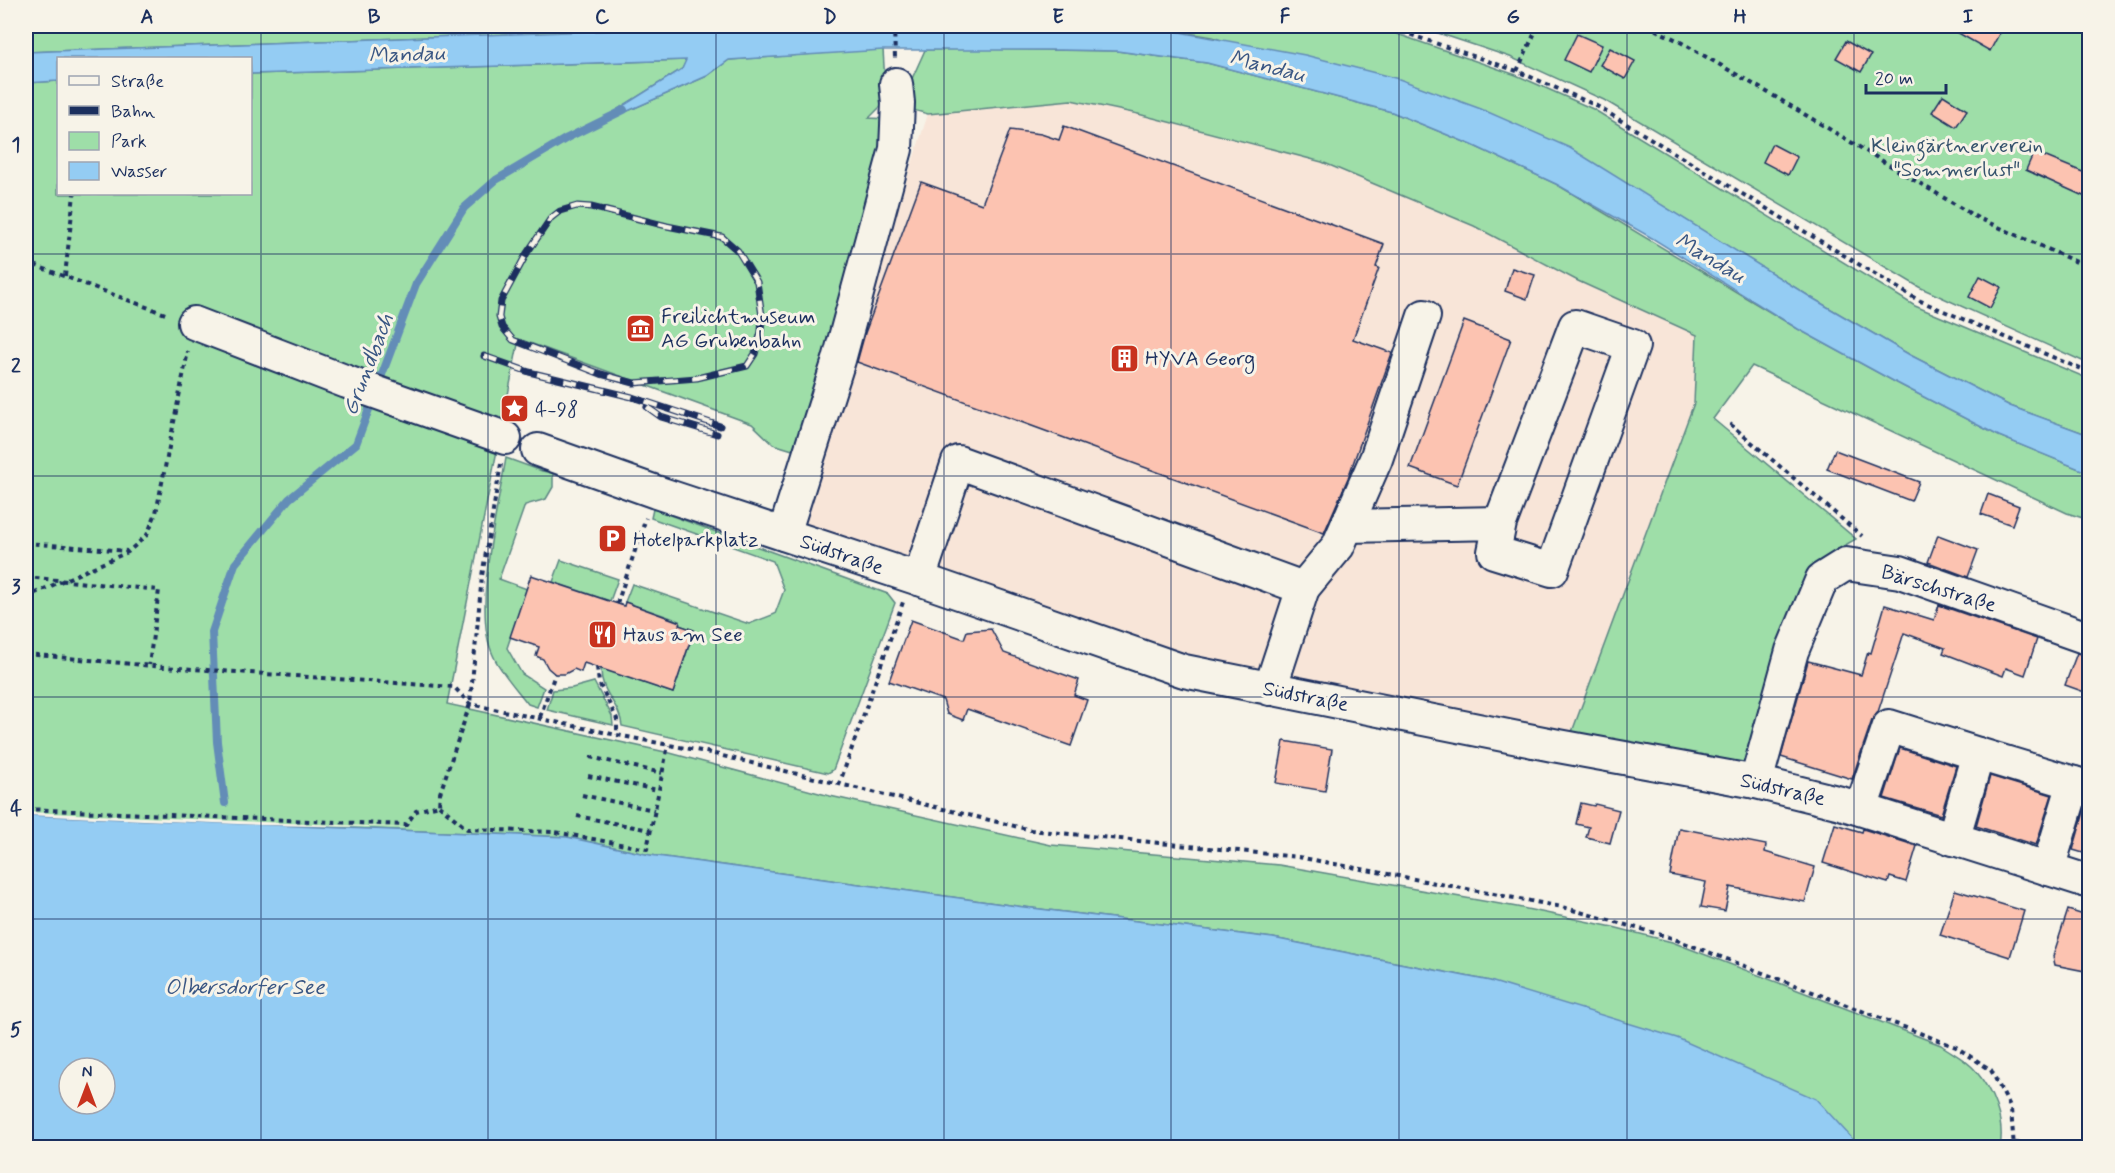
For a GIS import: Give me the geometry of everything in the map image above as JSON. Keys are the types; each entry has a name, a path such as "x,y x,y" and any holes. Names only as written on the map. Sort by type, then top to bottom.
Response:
{"street":[{"path":"784,534 839,360 896,149 898,103 896,84"},
{"path":"1270,689 1304,588 1338,546 1376,459 1424,316"},
{"path":"194,323 347,382 505,438"},
{"path":"1575,326 1633,346 1552,570 1494,552 1500,524 1575,326"},
{"name":"Südstraße","path":"538,450 1184,671 1553,745 1756,782 1861,809 2090,882"},
{"path":"915,578 958,462 1304,588"},
{"path":"1347,526 1500,524"},
{"name":"Bärschstraße","path":"1756,782 1792,651 1822,579 1846,564 1900,572 2090,639"},
{"path":"1861,809 1889,726 2082,785 2048,869"},
{"path":"1953,839 1978,754"}],"path":[{"path":"1385,26 1517,71 1595,105 1918,300 2090,373"},
{"path":"1517,71 1538,26"},
{"path":"1647,26 1677,40 1779,99 1976,217 2090,268"},
{"path":"65,276 74,195"},
{"path":"26,262 155,311 194,323 156,513 147,536 128,552 26,597"},
{"path":"1730,424 1873,545 1876,568"},
{"path":"505,438 482,576 470,704 440,793 440,805 467,829 555,832 647,849 668,745"},
{"path":"617,604 645,521"},
{"path":"26,543 128,552"},
{"path":"26,577 159,590 149,665"},
{"path":"839,785 915,578"},
{"path":"26,654 164,667 454,687 470,704 706,752 1031,830 1309,859 1522,898 1669,937 1956,1047 1991,1070 2011,1108 2015,1145 2075,1148"},
{"path":"597,667 598,683 617,719 617,735"},
{"path":"540,717 555,674"},
{"path":"590,757 662,773"},
{"path":"588,776 658,790"},
{"path":"582,795 654,810"},
{"path":"26,809 406,825 416,811 440,805"},
{"path":"577,816 650,830"}],"shaded area":[{"path":"1071,100 1138,114 1322,162 1474,226 1578,281 1697,335 1694,403 1569,740 1242,674 794,526 928,114"}],"green space":[{"path":"26,26 727,26 26,52"},
{"path":"1146,26 1374,26 1516,75 1593,109 1915,306 2089,379 2089,435 2010,406 1910,355 1661,205 1213,37"},
{"name":"Kleingärtnerverein \"Sommerlust\"","path":"1417,26 2089,26 2089,364 1919,287 1604,100 1510,57"},
{"path":"883,49 886,101 869,118 888,119 873,206 796,451 773,444 752,424 519,339 447,704 670,753 830,796 1051,845 1279,865 1517,907 1672,942 1941,1045 1972,1066 1987,1087 1999,1117 2000,1147 1860,1147 1857,1142 1490,981 1273,938 1024,907 650,855 567,837 26,815 26,83 57,81 57,195 252,195 252,74 687,60 682,69 618,109 621,114 707,76 729,60"},
{"path":"925,50 1117,51 1207,63 1392,112 1472,145 1556,184 1798,329 1897,383 1999,436 2089,473 2089,520 2067,513 1752,366 1713,419 1856,539 1818,565 1747,768 1569,740 1694,403 1697,335 1578,281 1474,226 1322,162 1138,114 1071,100 928,114 913,110 910,83"},
{"path":"506,458 553,473 553,487 546,499 525,505 499,579 527,589 507,648 522,674 544,688 537,707 528,704 504,674 493,655 487,636 486,586"},
{"path":"653,509 888,594 895,603 833,770 828,773 622,726 618,711 604,685 601,668 673,693 694,631 679,625 680,621 625,602 632,584 749,624 775,614 784,590 773,561 651,518"},
{"path":"561,560 618,579 610,601 553,582"},
{"path":"594,682 612,716 613,725 547,710 553,690"}],"water":[{"name":"Mandau","path":"727,26 1146,26 1305,55 1399,79 1481,109 1570,148 1812,298 1910,355 2010,406 2089,435 2089,473 1999,436 1897,383 1798,329 1652,238 1556,184 1472,145 1392,112 1207,63 1117,51 1061,50 883,50 729,60 707,76 621,114 615,114 618,109 682,69 686,60 252,74 252,57 57,57 57,81 26,83 26,52"},
{"name":"Olbersdorfer See","path":"26,815 567,837 650,855 1024,907 1273,938 1490,981 1677,1038 1816,1099 1860,1147 26,1148"}],"pier":[{"path":"26,812 419,828 261,825 26,815"}],"building":[{"path":"1946,26 1988,26 2000,32 1990,51"},
{"path":"1577,34 1602,45 1589,72 1564,60"},
{"path":"1846,41 1871,55 1861,72 1836,58"},
{"path":"1610,48 1635,61 1625,79 1600,65"},
{"path":"1943,95 1967,110 1956,127 1932,112"},
{"name":"HYVA Georg","path":"1064,126 1384,244 1376,267 1379,268 1353,339 1392,353 1348,478 1324,533 857,362 865,333 921,182 982,204 1010,130 1041,134 1059,140"},
{"path":"1772,144 1797,157 1788,175 1763,162"},
{"path":"2034,152 2090,175 2090,199 2026,170"},
{"path":"1512,268 1535,275 1527,299 1505,291"},
{"path":"1980,276 2001,287 1990,308 1969,297"},
{"path":"1464,321 1511,339 1457,485 1410,468"},
{"path":"1835,450 1919,482 1911,501 1827,469"},
{"path":"1988,494 2019,506 2012,525 1981,514"},
{"path":"1938,535 1978,550 1968,577 1928,562"},
{"name":"Haus am See","path":"531,575 624,606 625,602 680,622 679,625 694,630 673,693 584,663 581,672 574,669 565,674 555,674 543,659 536,656 539,647 510,637"},
{"path":"1885,605 1934,620 1939,605 2037,639 2025,675 2006,668 2003,676 1943,653 1945,648 1904,633 1878,712 1872,720 1852,779 1781,757 1808,661 1861,675 1868,652 1871,653"},
{"path":"911,620 964,639 967,631 991,629 1004,653 1079,680 1074,695 1087,700 1071,746 967,709 963,720 947,714 943,700 889,681"},
{"path":"2077,653 2090,656 2090,694 2065,685"},
{"path":"1284,741 1332,749 1325,791 1276,783"},
{"path":"1900,748 1956,766 1941,815 1884,798"},
{"path":"1990,776 2052,795 2036,845 1976,826"},
{"path":"1581,803 1619,810 1610,843 1586,837 1589,827 1576,824"},
{"path":"2086,805 2090,805 2090,855 2073,850"},
{"path":"1835,824 1862,832 1863,829 1917,846 1906,882 1890,877 1888,883 1823,863"},
{"path":"1679,828 1766,845 1765,852 1815,867 1805,902 1730,887 1725,911 1701,907 1706,882 1670,875"},
{"path":"1955,890 2024,911 2010,957 1940,935"},
{"path":"2068,910 2090,917 2090,972 2055,965 2053,956"}],"waterway":[{"name":"Grundbach","path":"225,803 217,742 212,632 235,564 289,499 356,444 416,284 464,208 496,180 567,138 624,110"}],"railway":[{"path":"577,206 591,207 722,237 738,251 757,282 762,316 761,332 755,354 747,366 697,378 634,383 601,374 513,340 502,327 499,317 501,301 527,253 551,218 560,211 577,206"},
{"path":"484,356 529,372 632,397 720,426"},
{"path":"647,407 661,417 717,434"}],"place":[{"name":"Freilichtmuseum AG Grubenbahn","path":"640,328"},
{"name":"HYVA Georg","path":"1124,358"},
{"name":"4-98","path":"514,409"},
{"name":"Hotelparkplatz","path":"612,539"},
{"name":"Haus am See","path":"602,634"}]}
